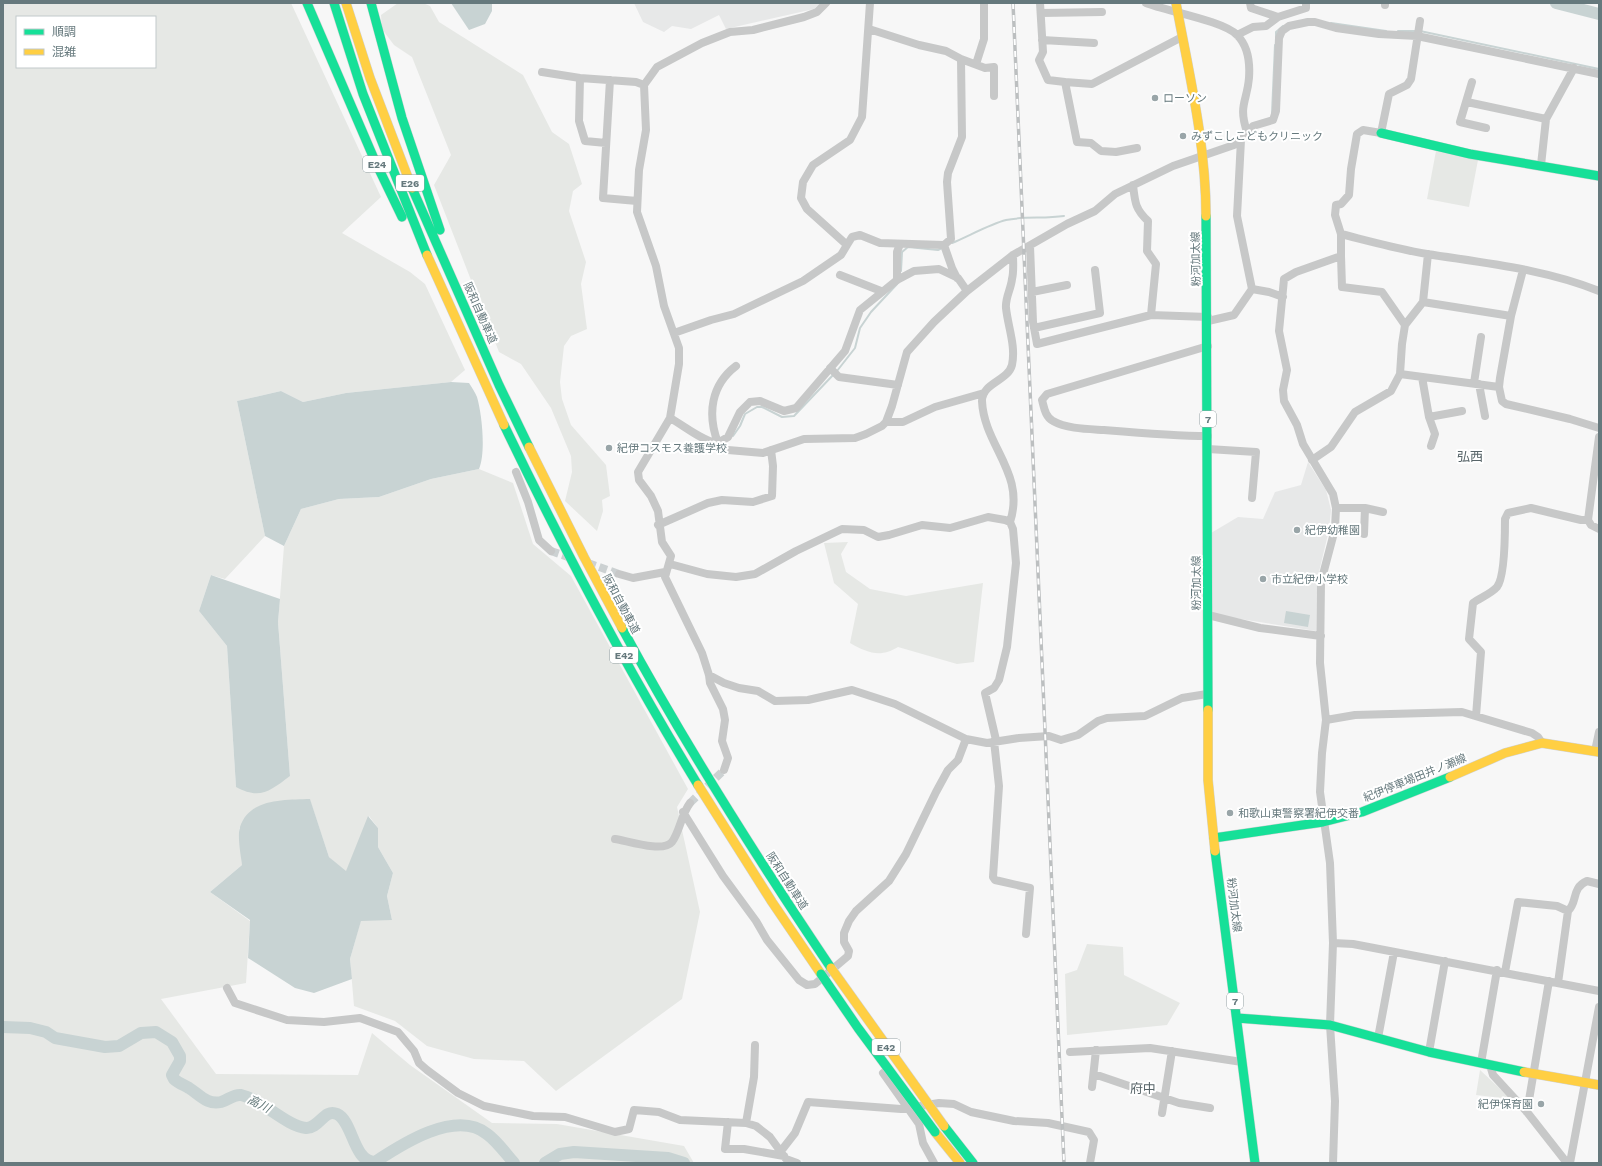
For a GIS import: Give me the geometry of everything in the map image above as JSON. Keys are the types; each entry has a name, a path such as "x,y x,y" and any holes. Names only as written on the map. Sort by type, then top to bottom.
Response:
{"main road":[{"name":"E24","path":"307,3 379,168 455,320"},
{"name":"阪和自動車道","path":"334,3 355,73 380,138 455,320 532,482 594,601 654,708 730,837 820,977 935,1132 960,1163"},
{"name":"阪和自動車道","path":"347,3 368,72 401,161 486,358 542,476 642,666 739,829 789,908 944,1126 973,1163"},
{"path":"371,3 390,80 415,163 486,358"},
{"name":"粉河加太線","path":"1177,8 1204,156 1206,179 1208,319 1208,780 1255,1163"},
{"path":"1381,133 1470,154 1599,176"},
{"name":"紀伊停車場田井ノ瀬線","path":"1214,838 1323,822 1362,812 1418,792 1505,753 1542,743 1556,744 1597,752"},
{"path":"1237,1018 1330,1025 1429,1052 1534,1074 1599,1085"}],"street":[{"path":"619,574 633,578 665,572 670,564 671,556 662,542 658,525 658,512 651,496 639,480 638,472 670,418 679,364 679,348 664,306 656,266 637,212 639,170 646,130 644,85 657,67 702,43 730,32 753,30 804,17 817,12 826,3"},
{"path":"847,246 807,209 801,198 802,182 813,165 850,140 862,117 870,3"},
{"path":"976,64 984,39 984,3"},
{"path":"1040,3 1043,52 1039,60 1048,80 1092,84 1182,37"},
{"path":"1146,3 1177,8 1237,35 1249,60 1249,79 1242,105 1243,120 1247,132"},
{"path":"1250,3 1251,8 1278,18"},
{"path":"1237,35 1253,27 1266,26 1278,18 1306,8 1306,3"},
{"path":"1041,13 1102,12"},
{"path":"1405,325 1382,292 1342,287 1341,234 1335,215 1336,205 1341,204 1349,195 1351,169 1357,134 1363,130 1381,133 1389,94 1408,85 1411,78 1420,21"},
{"path":"886,422 908,352 934,322 967,291 1013,254 1030,246 1067,224 1095,211 1114,194 1173,166 1204,156 1241,140 1253,126 1273,120 1275,117 1278,44 1282,31 1289,26 1315,22 1336,28 1379,34 1418,34 1599,74"},
{"path":"868,29 918,45 946,51 961,59 986,68 994,67 994,96"},
{"path":"1042,40 1094,43"},
{"path":"674,334 711,320 734,314 803,281 841,255 852,237 860,235 880,243 944,245 951,239 947,182 948,173 962,137 961,59"},
{"path":"1541,165 1546,119 1574,68"},
{"path":"542,72 580,78 636,82 644,85"},
{"path":"580,78 579,121 584,141 606,143"},
{"path":"610,80 603,198 637,201"},
{"path":"1065,82 1077,142 1091,142 1101,150 1116,152 1137,148"},
{"path":"1472,82 1460,122 1486,128"},
{"path":"1467,102 1546,119"},
{"path":"1030,246 1034,328 1037,344 1152,315 1208,319 1234,315 1252,289 1237,216 1241,140"},
{"path":"1133,185 1138,212 1148,221 1147,251 1156,264 1152,315"},
{"path":"1341,234 1428,254 1477,260 1523,270 1581,283 1599,291"},
{"path":"897,280 897,252 900,244"},
{"path":"944,245 952,268 967,291"},
{"path":"736,366 724,375 716,389 712,406 712,429 721,448 728,450 763,453 804,439 855,438 866,434 886,422 903,422 935,407 984,393 1008,373 1012,366 1011,331 1006,308 1006,300 1012,278 1013,254"},
{"path":"1312,460 1331,447 1355,412 1391,391 1400,374 1405,325 1423,302 1428,254"},
{"path":"1333,1163 1335,1101 1330,1025 1333,943 1330,863 1323,822 1320,792 1326,720 1320,663 1321,582 1333,536 1336,508 1333,494 1312,460 1284,401 1287,370 1279,331 1284,279 1287,276 1341,256"},
{"path":"670,418 704,439 712,443 718,443 728,437 740,412 750,402 760,401 784,411 796,408 845,351 860,310 881,291 914,271 939,269 958,278"},
{"path":"1034,328 1100,313 1095,270"},
{"path":"1523,270 1511,316 1499,387 1502,401 1506,404 1570,419 1599,429"},
{"path":"840,275 881,291"},
{"path":"1032,292 1068,285"},
{"path":"1252,289 1269,292 1283,297"},
{"path":"1423,302 1511,316"},
{"path":"1481,337 1476,383 1485,416"},
{"path":"1208,346 1047,394 1042,400 1044,411 1051,420 1061,424 1090,429 1167,436 1208,436"},
{"path":"830,368 839,376 898,385"},
{"path":"1400,374 1499,387"},
{"path":"1422,377 1429,417 1435,434 1431,446"},
{"path":"984,393 982,400 985,417 1014,488 1014,510 1010,522 1013,529 1016,563 1007,647 999,680 994,688 985,693 995,741 999,786 993,877 995,880 1030,888 1026,934"},
{"path":"1429,417 1462,411"},
{"path":"1599,437 1596,469 1588,520 1592,525 1599,528"},
{"path":"1208,449 1256,452 1252,498"},
{"path":"658,525 708,503 722,500 754,502 772,496 773,466 771,450"},
{"path":"516,472 528,502 540,540 551,551"},
{"path":"1336,508 1365,508 1383,512"},
{"path":"1364,534 1365,508"},
{"path":"1476,716 1481,652 1469,639 1473,603 1496,588 1498,583 1503,560 1505,518 1508,513 1531,508 1581,520 1588,520"},
{"path":"670,564 707,574 736,577 756,574 796,550 842,529 864,530 878,537 922,526 950,528 988,517 998,517 1010,522"},
{"path":"665,572 672,592 702,653 710,683 722,709 725,720 722,741 728,758 724,770"},
{"path":"1208,615 1260,628 1321,636"},
{"path":"709,675 729,685 758,691 776,701 808,700 852,690 895,704 966,739 988,743 1049,736 1061,740 1078,736 1102,720 1145,716 1182,698 1207,694"},
{"path":"1326,720 1356,715 1462,712 1532,733 1538,737 1542,743"},
{"path":"1597,752 1599,732"},
{"path":"683,812 723,876 756,921 767,940 799,980 807,986 815,984 820,977 848,956 849,951 844,942 844,937 849,921 856,911 889,881 906,854 948,770 958,760 966,739"},
{"path":"615,838 657,847 666,847 672,842 683,812 690,803"},
{"path":"1558,983 1568,911 1571,908 1576,889 1582,883 1587,881 1599,884"},
{"path":"1568,911 1557,906 1518,902 1501,971 1486,1064 1569,1163"},
{"path":"1333,943 1353,944 1599,990"},
{"path":"1378,1038 1394,952"},
{"path":"1429,1052 1445,961"},
{"path":"820,977 919,1124 923,1143 934,1163"},
{"path":"1527,1112 1549,981"},
{"path":"227,988 235,1003 287,1020 324,1022 360,1018 391,1028 398,1032 414,1051 419,1062 427,1070 458,1093 484,1106 533,1116 565,1117 615,1132 629,1128 634,1110 659,1112 680,1120 746,1123 756,1126 770,1137 786,1159 797,1163"},
{"path":"1569,1163 1599,1007"},
{"path":"746,1123 754,1077 755,1045"},
{"path":"1070,1052 1150,1048 1242,1062"},
{"path":"1092,1087 1096,1050"},
{"path":"1162,1113 1172,1051"},
{"path":"1094,1074 1165,1099 1210,1108"},
{"path":"783,1153 795,1133 808,1102 907,1108 940,1103 954,1104 971,1112 1014,1121 1048,1123 1089,1132 1094,1140 1090,1163"},
{"path":"728,1122 725,1149 744,1149 783,1153"}],"shaded area":[{"path":"3,3 291,3 381,197 342,233 410,272 425,284 465,370 451,382 346,393 303,402 281,391 237,401 265,536 225,579 211,575 199,611 227,646 236,787 290,776 278,622 284,546 301,509 339,499 379,497 431,479 479,469 513,483 533,544 571,576 688,789 677,807 700,912 682,999 556,1091 524,1061 474,1059 427,1046 395,1021 354,1006 350,959 361,920 392,920 387,896 393,873 378,847 378,828 369,816 346,872 329,857 310,800 239,828 242,865 210,892 250,921 246,983 161,999 216,1074 358,1075 372,1033 410,1065 492,1123 557,1124 684,1146 694,1163 3,1163"},
{"path":"398,3 423,3 430,6 439,22 523,75 552,132 569,144 582,184 573,191 569,211 586,262 581,284 587,329 571,336 564,346 560,382 562,399 571,425 606,465 610,496 602,500 603,511 597,531 565,501 572,472 571,456 551,408 521,364 499,352 434,185 451,155 412,57 394,45 382,29 381,15"},
{"path":"451,3 492,3 492,11 485,24 469,30"},
{"path":"634,3 821,3 814,9 726,29 719,15 691,29 672,26 664,32 643,22"},
{"path":"1436,151 1478,160 1469,207 1427,199"},
{"path":"451,382 469,383 477,397 483,444 479,469 431,479 379,497 339,499 301,509 284,546 265,536 237,401 281,391 303,402 346,393"},
{"path":"1308,462 1326,490 1331,510 1329,530 1317,580 1316,631 1215,615 1211,609 1211,533 1238,517 1263,519 1275,492 1301,485"},
{"path":"848,542 841,554 846,572 870,589 906,596 983,583 974,662 957,664 898,647 885,652 874,653 868,652 850,643 858,604 834,583 824,543"},
{"path":"211,575 280,599 278,622 290,776 270,790 264,792 252,793 236,787 227,646 199,611"},
{"path":"1286,611 1310,615 1308,627 1284,623"},
{"path":"310,799 329,857 346,871 368,816 378,828 378,847 393,873 387,896 392,920 361,921 350,959 352,979 314,993 295,988 248,958 250,920 210,892 242,865 239,831 245,818 251,811 269,802"},
{"path":"1087,944 1123,947 1124,975 1180,1003 1167,1025 1067,1035 1065,974 1077,970"},
{"path":"1480,1070 1511,1099 1476,1095"}],"waterway":[{"path":"1556,3 1599,14"},
{"path":"1331,23 1386,31"},
{"path":"1276,37 1276,32 1283,26"},
{"path":"1398,31 1416,31"},
{"path":"1420,31 1599,69"},
{"path":"1272,113 1275,45"},
{"path":"952,243 986,227 1006,220 1064,216"},
{"path":"901,271 902,252 908,247 938,250 942,248"},
{"path":"837,371 855,348 860,328 871,312 898,283"},
{"path":"733,436 740,426 745,414 757,407 762,407 782,417 794,416 834,374"},
{"name":"高川","path":"3,1027 30,1028 46,1032 55,1038 105,1047 119,1046 141,1033 156,1032 172,1042 180,1056 180,1061 172,1075 174,1079 204,1099 216,1103 236,1095 241,1095 258,1102 290,1123 306,1128 311,1127 328,1114 337,1114 347,1124 362,1155 368,1160 375,1162 414,1139 430,1132 445,1127 460,1125 474,1127 487,1134 498,1144 514,1163"},
{"name":"高川","path":"545,1163 560,1154 574,1152 668,1158 684,1163"}],"tunnel":[{"path":"551,551 571,558"},
{"path":"588,563 619,574"},
{"path":"690,803 724,770"}],"railway":[{"path":"1013,3 1064,1163"}],"traffic: fast":[{"path":"307,3 375,161 402,217"},
{"path":"334,3 363,94 427,255"},
{"path":"371,3 402,118 440,230"},
{"path":"1381,133 1470,154 1599,176"},
{"path":"412,188 499,385 529,447"},
{"path":"1206,216 1208,710"},
{"path":"504,425 596,608 698,785"},
{"path":"622,628 646,672 722,801 831,968"},
{"path":"1214,838 1323,822 1362,812 1450,777"},
{"path":"1215,851 1255,1163"},
{"path":"821,974 858,1028 935,1132"},
{"path":"1237,1018 1330,1025 1429,1052 1524,1072"},
{"path":"944,1126 973,1163"}],"traffic: slow":[{"path":"346,3 370,78 412,188"},
{"path":"1176,3 1200,135 1206,216"},
{"path":"427,255 504,425"},
{"path":"529,447 584,557 622,628"},
{"path":"1208,710 1208,780 1215,851"},
{"path":"1450,777 1505,753 1542,743 1599,752"},
{"path":"698,785 772,902 821,974"},
{"path":"831,968 944,1126"},
{"path":"1524,1072 1599,1085"},
{"path":"935,1132 960,1163"}],"place":[{"name":"ローソン","path":"1155,98"},
{"name":"みずこしこどもクリニック","path":"1183,136"},
{"name":"紀伊コスモス養護学校","path":"609,448"},
{"name":"紀伊幼稚園","path":"1297,530"},
{"name":"市立紀伊小学校","path":"1263,579"},
{"name":"和歌山東警察署紀伊交番","path":"1230,813"},
{"name":"紀伊保育園","path":"1541,1104"}],"district":[{"name":"弘西","path":"1470,456"},
{"name":"府中","path":"1143,1088"}]}
